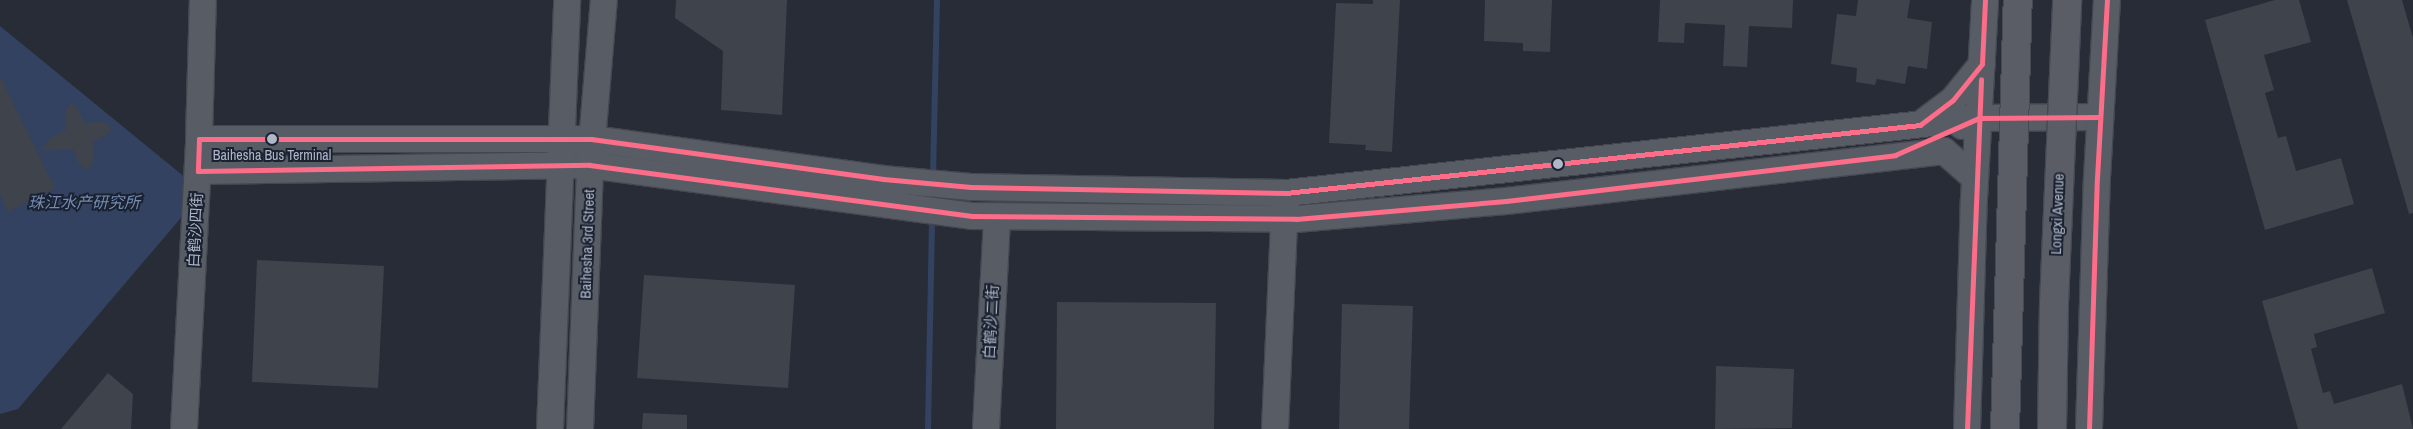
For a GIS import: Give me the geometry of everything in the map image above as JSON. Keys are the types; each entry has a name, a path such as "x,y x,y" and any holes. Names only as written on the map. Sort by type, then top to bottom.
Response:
{"main road":[{"path":"2005,429 2018,0"},
{"name":"Longxi Avenue","path":"2052,429 2054,303 2067,0"}],"street":[{"name":"白鹤沙四街","path":"184,429 200,139 203,0"},
{"name":"Baihesha 3rd Street","path":"550,429 568,0"},
{"name":"Baihesha 3rd Street","path":"580,429 590,165 604,0"},
{"path":"1967,429 1975,178 1985,0"},
{"path":"2090,429 2100,117 2107,0"},
{"path":"1920,125 1953,100 1982,64"},
{"path":"200,139 592,138 883,179 971,187 1286,193 1979,118 2100,117"},
{"path":"1895,156 1979,118"},
{"path":"198,171 590,165 883,206 985,216 1284,219 1506,201 1944,151 1975,178"},
{"path":"1275,429 1286,193"},
{"name":"白鹤沙二街","path":"985,216 986,429"}],"water":[{"name":"珠江水产研究所","path":"0,26 203,192 18,409 0,414"}],"building":[{"path":"676,0 787,0 782,115 721,110 723,51 675,18"},
{"path":"1373,0 1400,0 1392,152 1365,150 1366,145 1329,143 1336,3 1373,4"},
{"path":"1485,0 1552,0 1550,52 1523,51 1523,43 1484,41"},
{"path":"1660,0 1793,0 1792,28 1749,26 1747,67 1723,66 1725,25 1685,23 1684,43 1658,42"},
{"path":"1858,0 1910,0 1907,18 1932,22 1927,69 1908,66 1905,84 1877,79 1875,85 1856,82 1857,68 1831,64 1837,14 1856,16"},
{"path":"2275,0 2299,0 2311,42 2264,55 2274,90 2265,93 2278,138 2286,136 2296,171 2341,158 2354,204 2265,230 2205,20"},
{"path":"2347,0 2402,0 2413,38 2413,213 2409,214"},
{"path":"0,76 55,188 8,212 0,195"},
{"path":"70,103 78,109 85,123 102,122 112,127 107,135 93,141 93,161 88,170 79,164 73,149 42,151 51,137 66,130 65,113"},
{"path":"257,260 384,266 378,388 252,382"},
{"path":"2372,268 2385,313 2314,334 2317,347 2311,349 2323,393 2330,391 2334,404 2402,384 2413,429 2298,429 2262,301"},
{"path":"644,275 795,285 788,388 637,378"},
{"path":"1057,302 1216,303 1214,429 1056,429"},
{"path":"1342,304 1413,306 1409,429 1339,429"},
{"path":"1716,366 1794,369 1792,428 1715,429"},
{"path":"108,373 133,394 131,429 61,429"},
{"path":"643,413 687,415 687,429 642,429"}],"waterway":[{"path":"933,177 937,0"},
{"path":"928,429 932,216"}],"transit line":[{"path":"1985,0 1982,64 1953,100 1920,125 1286,193 971,187 883,179 592,139 199,139 198,171 590,165 972,216 1296,219 1506,201 1895,155 1979,118 2100,117"},
{"path":"2089,429 2097,178 2107,0"},
{"path":"1967,429 1981,79"}],"place":[{"name":"Baihesha Bus Terminal","path":"272,139"}]}
